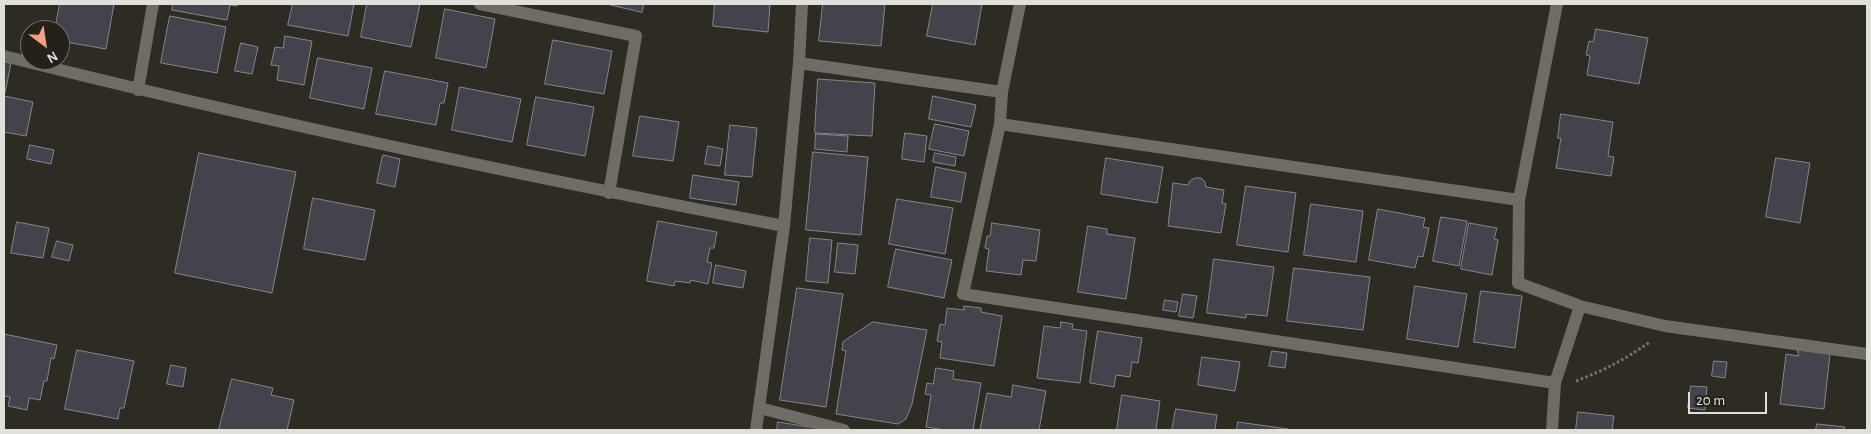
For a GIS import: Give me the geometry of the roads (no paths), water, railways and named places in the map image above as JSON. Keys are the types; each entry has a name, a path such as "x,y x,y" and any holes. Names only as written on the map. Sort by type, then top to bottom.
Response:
{"street":[{"path":"138,90 153,4"},
{"path":"480,4 636,36 609,192"},
{"path":"756,430 784,226 800,63 802,4"},
{"path":"1020,4 1002,92 1000,124 963,294 1555,383"},
{"path":"1557,4 1520,200 1518,283 1580,306 1664,326 1867,354"},
{"path":"4,56 138,90 609,192 784,226"},
{"path":"800,63 1002,92"},
{"path":"1000,124 1520,200"},
{"path":"1552,430 1555,383 1580,306"},
{"path":"760,408 844,430"}]}
